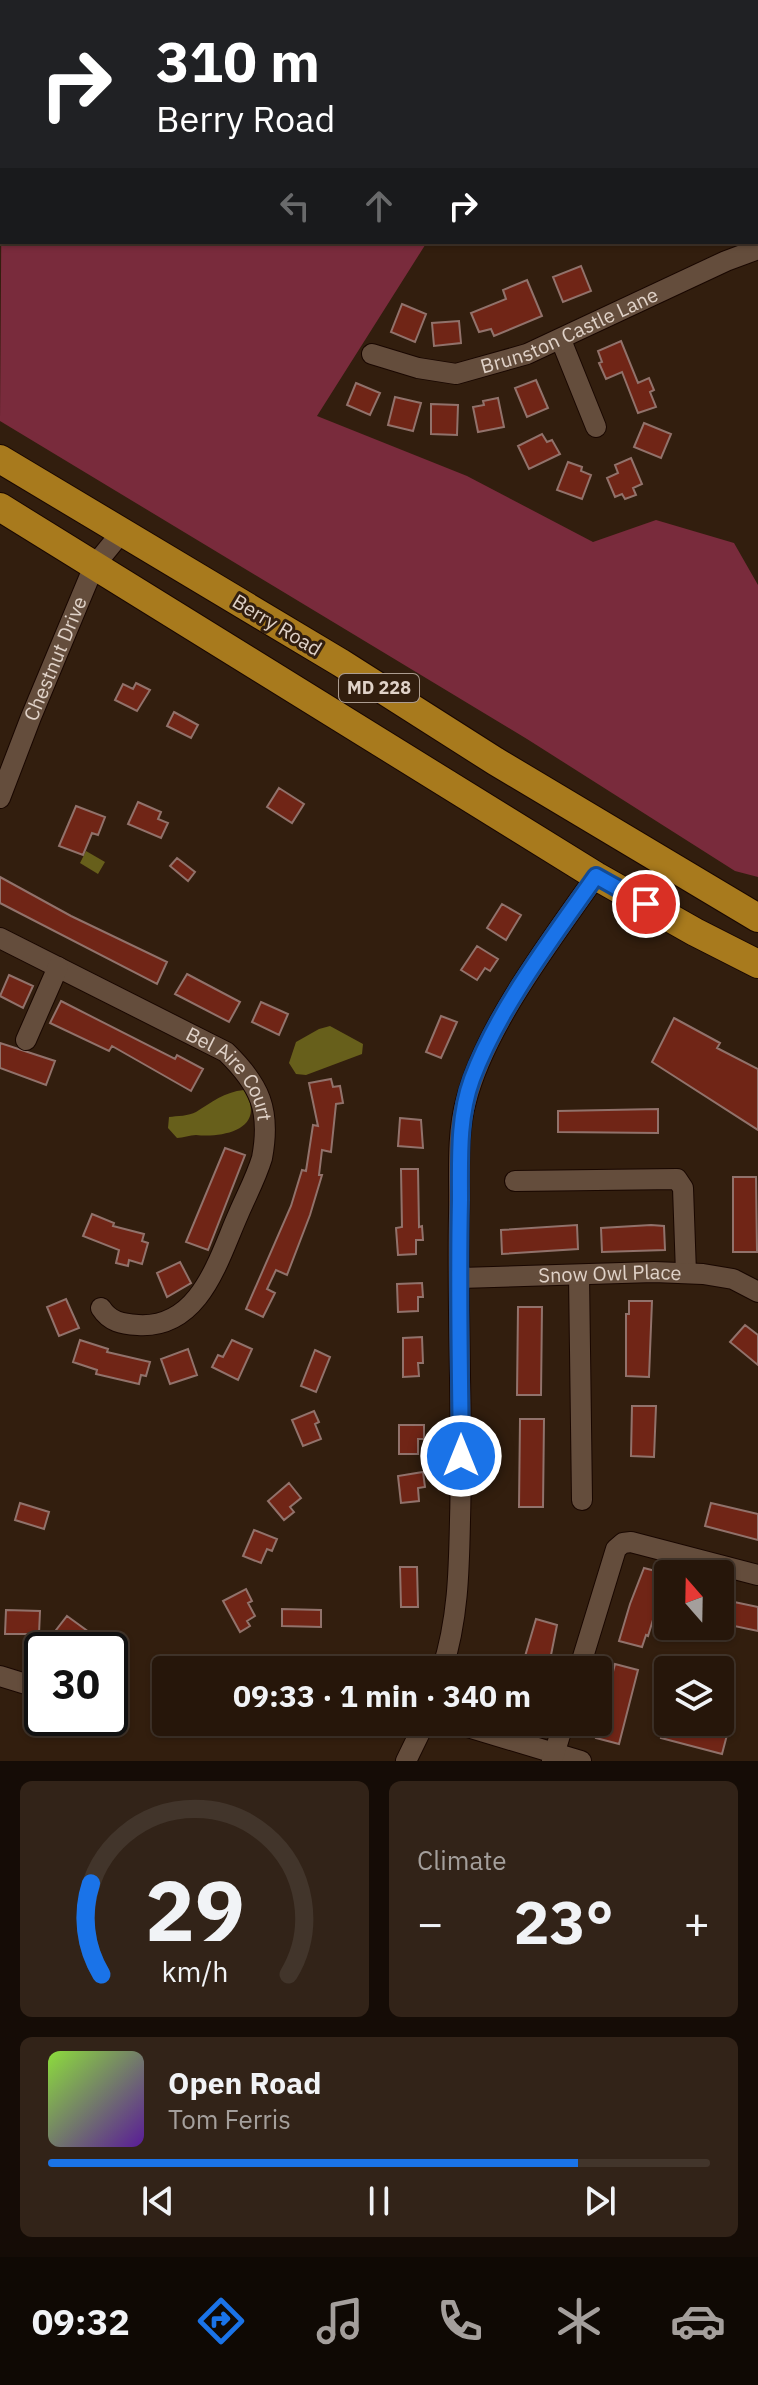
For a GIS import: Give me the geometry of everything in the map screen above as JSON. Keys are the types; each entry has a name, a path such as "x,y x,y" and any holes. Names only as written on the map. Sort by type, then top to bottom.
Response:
{"highway":[{"name":"Berry Road","path":"0,459 758,918"},
{"name":"MD 228","path":"0,507 596,876 758,964"}],"street":[{"name":"Brunston Castle Lane","path":"372,354 418,368 456,374 527,354 561,340 726,261 758,249"},
{"path":"561,340 596,427"},
{"name":"Chestnut Drive","path":"0,798 94,566 121,533"},
{"path":"447,1656 453,1636 458,1597 461,1135 464,1105 472,1079 511,1004 596,876"},
{"name":"Bel Aire Court","path":"0,938 226,1052 251,1077 263,1109 265,1139 256,1176 211,1281 178,1315 155,1325 122,1324 108,1318 101,1308"},
{"path":"26,1040 58,967"},
{"path":"515,1181 677,1179 683,1188 686,1273"},
{"name":"Snow Owl Place","path":"460,1278 686,1273 733,1279 758,1292"},
{"path":"579,1275 582,1500"},
{"path":"583,1656 616,1549 623,1543 631,1542 758,1575"},
{"path":"0,1676 24,1683"},
{"path":"406,1761 418,1736"},
{"path":"492,1736 554,1757 581,1761"},
{"path":"554,1757 560,1736"}],"shaded area":[{"path":"1,244 426,244 317,416 467,476 593,542 656,520 734,543 758,585 758,877 735,871 527,739 0,421"},
{"path":"86,851 105,862 98,874 80,863"},
{"path":"330,1026 363,1044 362,1054 306,1075 296,1074 289,1063 296,1042"},
{"path":"244,1090 251,1114 240,1128 219,1135 177,1138 168,1128 169,1117 193,1113 224,1095"}],"building":[{"path":"581,266 591,291 563,302 553,277"},
{"path":"527,280 542,316 494,336 491,329 479,332 471,313 506,299 503,290"},
{"path":"402,304 426,314 415,342 391,332"},
{"path":"459,321 461,343 434,346 432,323"},
{"path":"621,341 638,383 649,378 656,407 638,413 622,372 606,379 598,351"},
{"path":"536,380 548,408 527,417 515,388"},
{"path":"356,383 380,393 370,415 347,405"},
{"path":"395,397 421,403 413,431 388,425"},
{"path":"498,398 504,427 478,432 473,407"},
{"path":"431,404 458,405 457,435 431,434"},
{"path":"644,423 671,434 661,458 634,447"},
{"path":"542,434 547,442 552,440 560,454 529,469 518,446"},
{"path":"631,458 642,484 633,488 636,495 625,499 622,494 615,497 607,478 618,473 615,465"},
{"path":"568,462 582,467 581,471 591,475 582,499 557,490"},
{"path":"136,683 150,690 137,711 115,700 123,684 133,689"},
{"path":"174,712 198,725 191,738 167,726"},
{"path":"279,788 304,804 292,823 267,807"},
{"path":"138,802 161,812 158,819 168,823 161,838 128,824"},
{"path":"76,806 105,817 98,835 92,833 83,855 59,846"},
{"path":"177,858 195,872 188,881 170,866"},
{"path":"0,877 71,916 167,962 157,984 0,903"},
{"path":"502,904 521,915 506,940 487,928"},
{"path":"477,946 498,959 490,971 485,968 477,980 461,970"},
{"path":"187,974 240,1002 229,1022 175,994"},
{"path":"9,975 33,986 23,1008 0,996"},
{"path":"61,1001 175,1059 177,1055 203,1069 191,1091 112,1046 109,1051 50,1023"},
{"path":"261,1002 288,1014 279,1035 252,1022"},
{"path":"441,1016 457,1022 441,1058 426,1052"},
{"path":"674,1018 720,1043 717,1048 758,1069 758,1130 652,1062"},
{"path":"0,1043 55,1061 46,1085 0,1068"},
{"path":"331,1079 333,1087 340,1086 343,1103 336,1104 331,1152 322,1150 319,1175 322,1175 310,1215 287,1275 276,1270 267,1289 275,1293 263,1317 246,1309 291,1206 302,1170 306,1171 313,1125 318,1126 309,1083"},
{"path":"658,1109 658,1133 558,1132 558,1111"},
{"path":"400,1118 421,1120 423,1148 398,1146"},
{"path":"225,1148 245,1155 208,1250 186,1242"},
{"path":"401,1169 418,1169 419,1227 422,1226 423,1240 416,1240 416,1254 398,1255 396,1228 402,1227"},
{"path":"733,1177 756,1177 757,1252 733,1252"},
{"path":"92,1214 114,1223 113,1226 144,1234 142,1241 148,1243 142,1264 129,1260 128,1266 116,1263 119,1250 83,1236"},
{"path":"577,1225 578,1249 502,1254 501,1230"},
{"path":"664,1226 665,1250 602,1252 601,1228"},
{"path":"180,1262 191,1283 167,1297 157,1273"},
{"path":"422,1283 423,1297 418,1297 418,1311 398,1312 397,1284"},
{"path":"66,1299 79,1328 59,1336 47,1307"},
{"path":"629,1301 652,1301 649,1377 626,1376 626,1314 629,1314"},
{"path":"518,1307 542,1307 541,1395 517,1395"},
{"path":"745,1325 758,1335 758,1365 730,1342"},
{"path":"422,1337 423,1363 418,1363 419,1376 403,1377 403,1338"},
{"path":"80,1340 108,1349 107,1352 150,1362 146,1376 141,1375 139,1384 96,1374 97,1370 73,1362"},
{"path":"232,1340 252,1349 238,1380 212,1367 218,1355 223,1357"},
{"path":"188,1349 197,1375 170,1384 161,1359"},
{"path":"315,1350 330,1357 316,1392 301,1386"},
{"path":"632,1406 656,1406 654,1457 631,1456"},
{"path":"314,1411 321,1439 303,1446 292,1420"},
{"path":"520,1419 544,1419 543,1507 519,1507"},
{"path":"399,1425 424,1425 424,1439 418,1439 418,1454 399,1454"},
{"path":"423,1472 425,1487 418,1488 419,1501 401,1503 398,1476"},
{"path":"289,1483 301,1498 290,1507 294,1512 284,1520 268,1501"},
{"path":"20,1503 49,1512 44,1529 15,1520"},
{"path":"711,1503 758,1514 758,1540 705,1526"},
{"path":"254,1530 277,1539 272,1551 267,1549 261,1563 243,1556"},
{"path":"400,1567 417,1567 418,1607 401,1607"},
{"path":"644,1568 654,1571 654,1616 642,1647 619,1641"},
{"path":"246,1589 252,1601 248,1603 255,1616 247,1621 250,1626 240,1632 223,1601"},
{"path":"734,1602 758,1607 758,1631 734,1626"},
{"path":"282,1609 321,1610 321,1627 282,1626"},
{"path":"6,1610 40,1611 39,1632 5,1634"},
{"path":"67,1616 89,1632 55,1632"},
{"path":"536,1619 557,1625 551,1656 525,1656"},
{"path":"615,1664 638,1670 619,1744 596,1738 612,1736 612,1676"},
{"path":"662,1736 727,1736 722,1754"}],"route":[{"path":"461,1456 461,1135 464,1105 472,1079 511,1004 596,876 646,904"}]}
